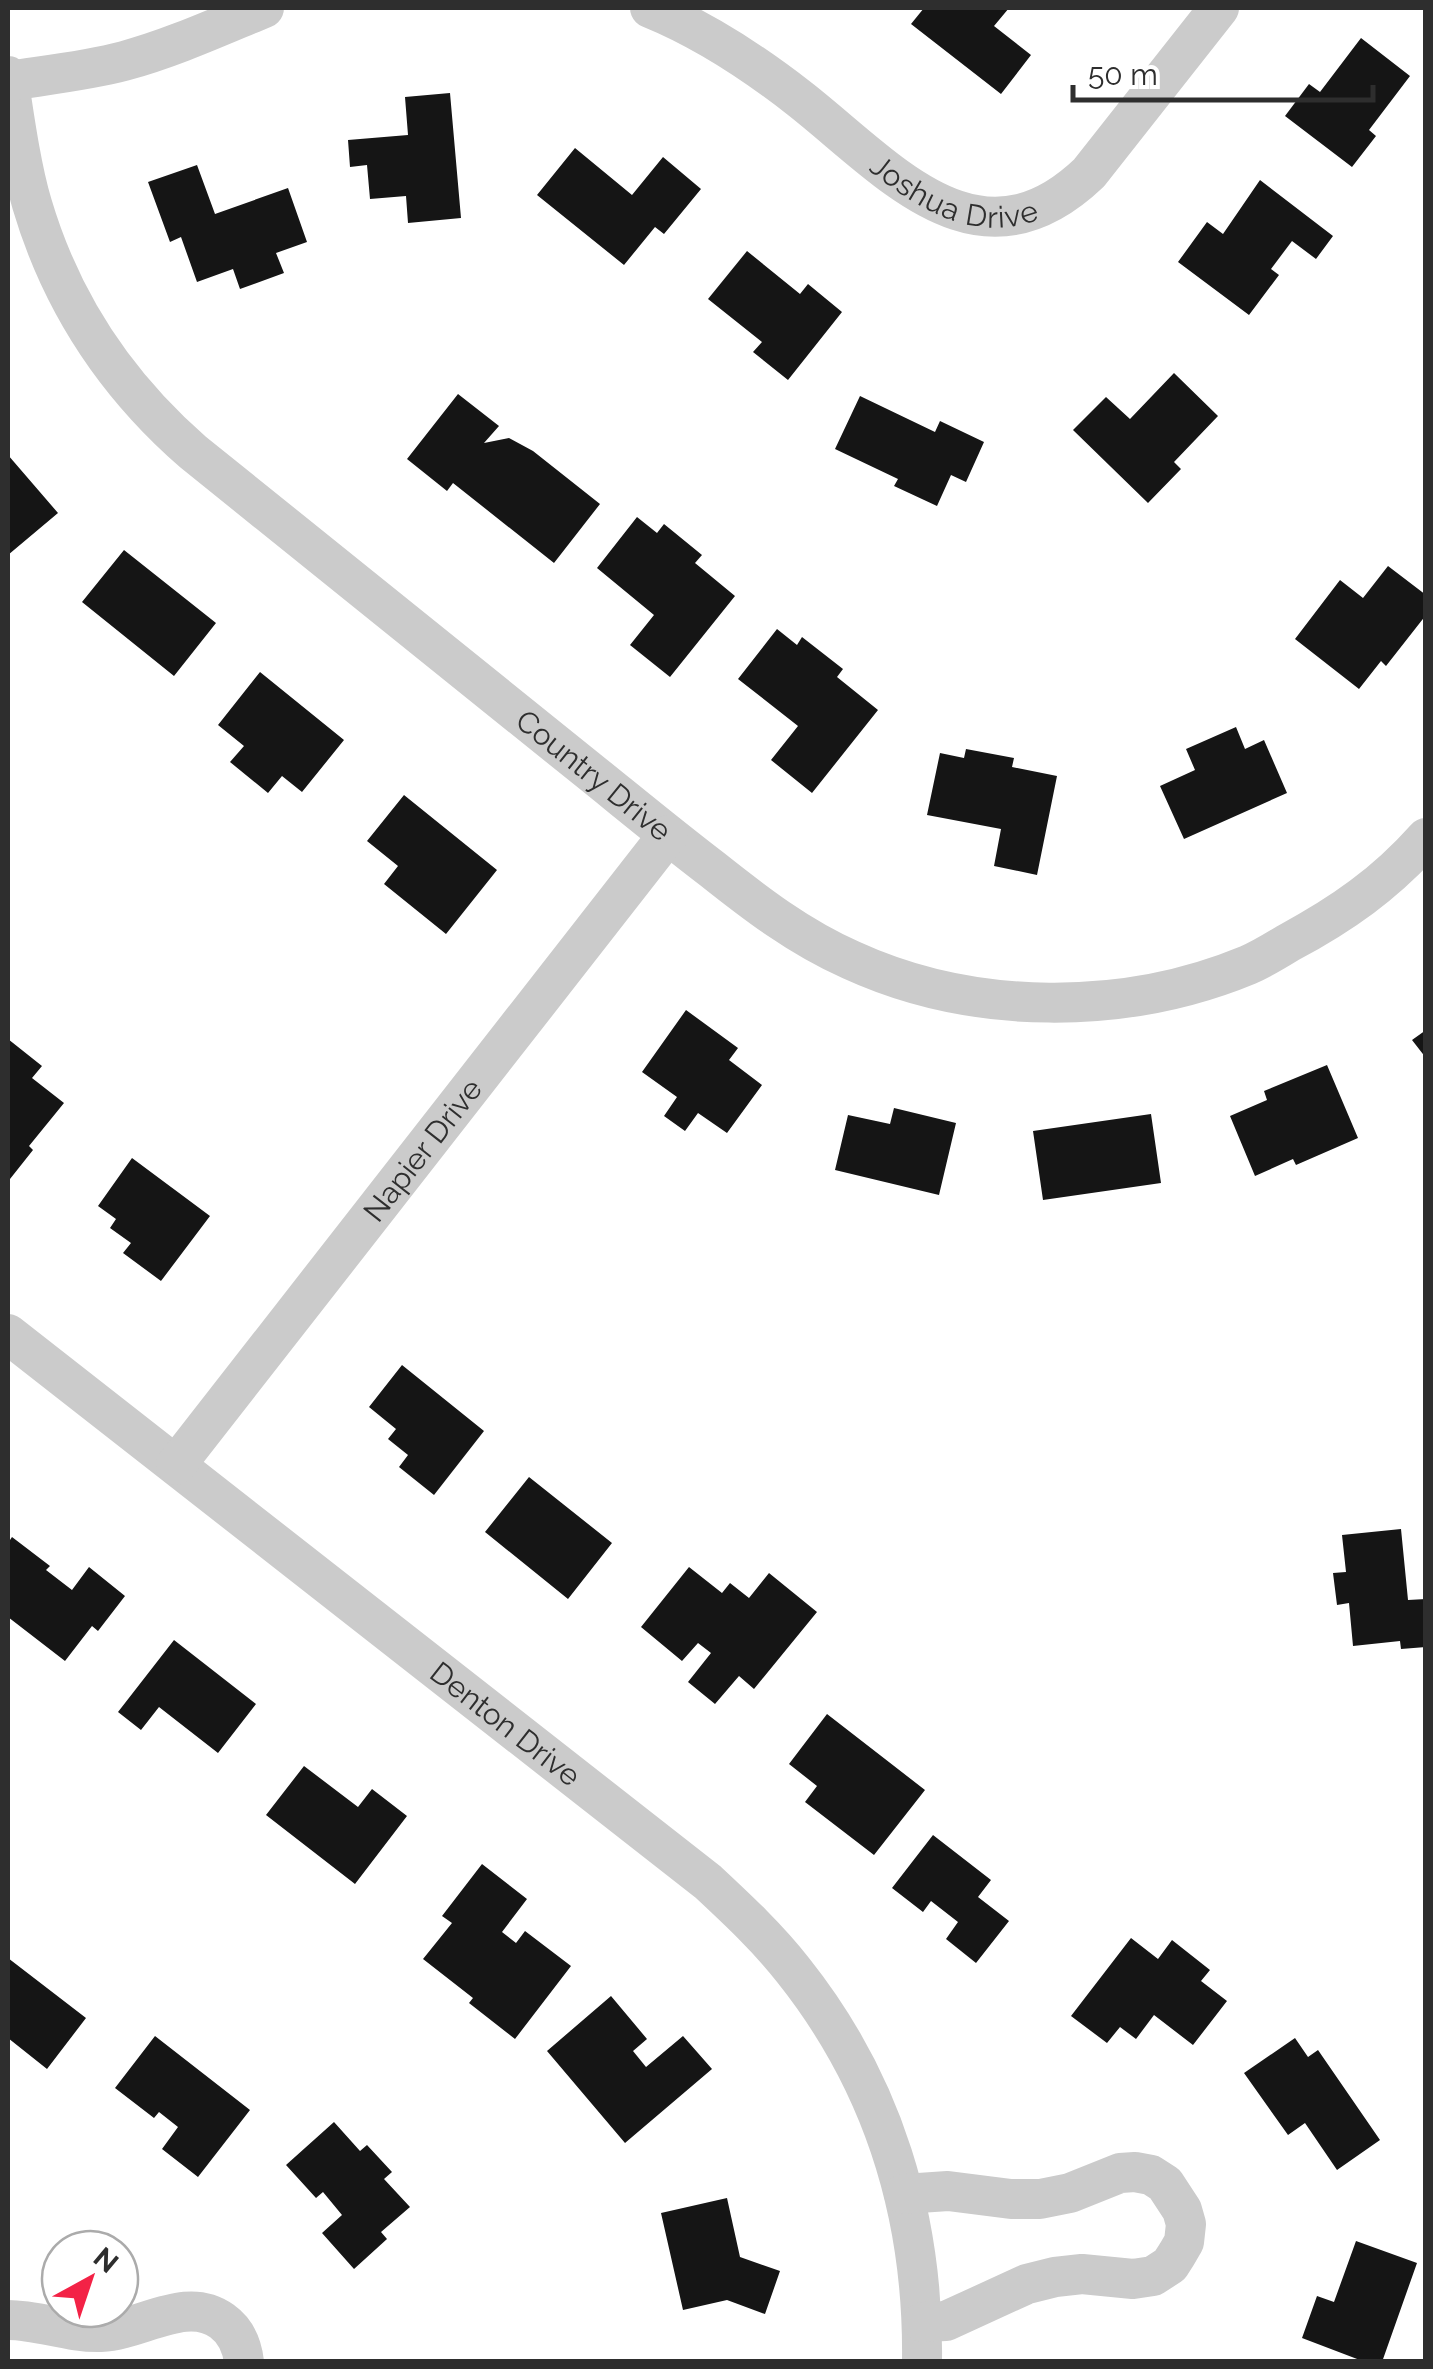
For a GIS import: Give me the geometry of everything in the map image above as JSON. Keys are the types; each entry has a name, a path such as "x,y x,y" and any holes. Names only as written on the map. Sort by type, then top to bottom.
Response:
{"street":[{"path":"8,79 75,72 125,60 264,8"},
{"name":"Joshua Drive","path":"650,8 732,49 928,199 951,210 980,216 1034,210 1072,188 1089,173 1218,8"},
{"name":"Country Drive","path":"8,79 31,201 58,277 94,341 136,397 192,452 668,834 818,945 871,969 943,991 998,999 1092,1002 1174,990 1250,964 1336,917 1400,867 1426,838"},
{"name":"Napier Drive","path":"176,1465 668,834"},
{"name":"Denton Drive","path":"8,1334 695,1871 754,1924 828,2017 876,2107 904,2194 919,2272 922,2362"},
{"path":"904,2194 948,2192 1040,2199 1070,2193 1120,2173 1135,2172 1166,2184 1176,2196 1186,2224 1184,2242 1177,2254 1170,2265 1153,2276 1134,2280 1082,2274 1055,2277 1027,2284 946,2321 922,2322"},
{"path":"8,2320 101,2332 136,2327 182,2311 197,2311 227,2324 237,2336 244,2362"}],"building":[{"path":"924,8 1009,8 994,26 1031,55 1001,94 911,24"},
{"path":"1361,38 1410,76 1369,130 1376,136 1352,167 1285,116 1309,84 1320,92"},
{"path":"450,93 461,218 408,223 406,196 370,199 367,165 350,167 348,140 408,135 405,97"},
{"path":"575,148 632,195 663,157 701,189 664,234 655,227 624,265 537,195"},
{"path":"197,165 215,214 288,188 307,242 276,253 284,273 240,289 233,269 197,282 181,237 170,242 148,182"},
{"path":"1260,180 1333,236 1316,259 1292,241 1271,269 1279,275 1249,315 1178,262 1207,222 1223,234"},
{"path":"747,251 800,294 808,284 842,312 788,380 753,352 762,342 708,299"},
{"path":"1174,373 1218,416 1174,462 1181,469 1148,503 1073,430 1106,397 1130,419"},
{"path":"458,394 499,426 484,443 509,438 533,451 600,504 554,563 453,483 447,491 407,459"},
{"path":"860,396 935,432 940,421 984,442 966,482 951,475 937,506 894,486 898,479 835,449"},
{"path":"8,455 58,513 8,555"},
{"path":"637,517 657,533 664,524 702,555 695,563 735,596 670,677 630,645 654,615 597,568"},
{"path":"124,550 216,623 174,676 82,602"},
{"path":"1388,566 1426,595 1426,615 1386,666 1381,661 1359,689 1295,639 1340,580 1363,598"},
{"path":"777,629 797,645 802,637 843,669 837,677 878,710 812,793 771,760 798,726 738,679"},
{"path":"260,672 344,740 302,792 282,776 268,793 230,762 244,746 218,725"},
{"path":"1236,727 1245,749 1264,740 1287,793 1184,839 1160,786 1195,770 1186,749"},
{"path":"966,749 1014,758 1012,767 1057,776 1037,875 994,866 1001,829 927,815 940,753 964,758"},
{"path":"404,795 497,870 446,934 384,884 398,866 367,841"},
{"path":"686,1010 738,1048 729,1060 762,1085 727,1133 698,1113 685,1131 664,1116 677,1097 642,1072"},
{"path":"1426,1030 1426,1058 1412,1040"},
{"path":"8,1039 42,1066 32,1078 64,1103 29,1146 33,1150 10,1179 8,1177"},
{"path":"1327,1065 1358,1138 1296,1165 1293,1159 1255,1176 1230,1116 1267,1100 1264,1091"},
{"path":"894,1108 956,1123 939,1195 835,1170 848,1115 890,1124"},
{"path":"1151,1114 1161,1183 1043,1200 1033,1131"},
{"path":"132,1158 210,1216 161,1281 123,1253 131,1243 110,1228 116,1219 98,1206"},
{"path":"402,1365 484,1431 434,1495 399,1467 408,1455 388,1439 396,1429 369,1407"},
{"path":"529,1477 612,1543 568,1599 485,1532"},
{"path":"1401,1529 1408,1600 1426,1599 1426,1647 1401,1649 1400,1641 1353,1646 1349,1603 1337,1605 1333,1573 1346,1572 1342,1535"},
{"path":"12,1537 50,1566 46,1570 72,1590 89,1567 125,1596 98,1631 92,1626 65,1661 8,1617 8,1543"},
{"path":"689,1567 722,1593 730,1583 749,1598 769,1573 817,1612 754,1689 739,1676 715,1704 688,1682 711,1653 698,1643 682,1661 641,1627"},
{"path":"174,1640 256,1704 218,1753 159,1707 141,1730 118,1712"},
{"path":"827,1714 925,1790 874,1855 805,1802 817,1786 789,1764"},
{"path":"304,1766 358,1807 372,1789 407,1816 355,1884 266,1815"},
{"path":"933,1835 991,1880 978,1897 1009,1921 976,1963 946,1939 958,1922 931,1901 923,1912 892,1888"},
{"path":"482,1864 527,1899 502,1932 516,1943 525,1931 571,1966 515,2039 469,2003 473,1998 423,1959 452,1923 442,1916"},
{"path":"1131,1938 1158,1959 1172,1940 1210,1970 1201,1981 1227,2001 1193,2045 1154,2015 1136,2039 1120,2027 1107,2043 1071,2016"},
{"path":"8,1958 86,2018 47,2069 8,2038"},
{"path":"611,1996 647,2039 633,2051 646,2067 683,2036 712,2069 625,2143 547,2051"},
{"path":"155,2036 250,2110 198,2177 162,2149 178,2127 159,2112 154,2118 115,2088"},
{"path":"1295,2038 1308,2057 1318,2050 1380,2140 1337,2170 1305,2123 1288,2135 1244,2073"},
{"path":"334,2122 360,2151 367,2145 392,2172 384,2179 410,2207 381,2232 387,2239 354,2269 322,2233 342,2215 323,2192 316,2198 286,2165"},
{"path":"727,2198 740,2257 780,2271 765,2314 727,2300 683,2310 661,2213"},
{"path":"1356,2241 1417,2263 1382,2362 1365,2362 1302,2338 1317,2296 1334,2302"}]}
